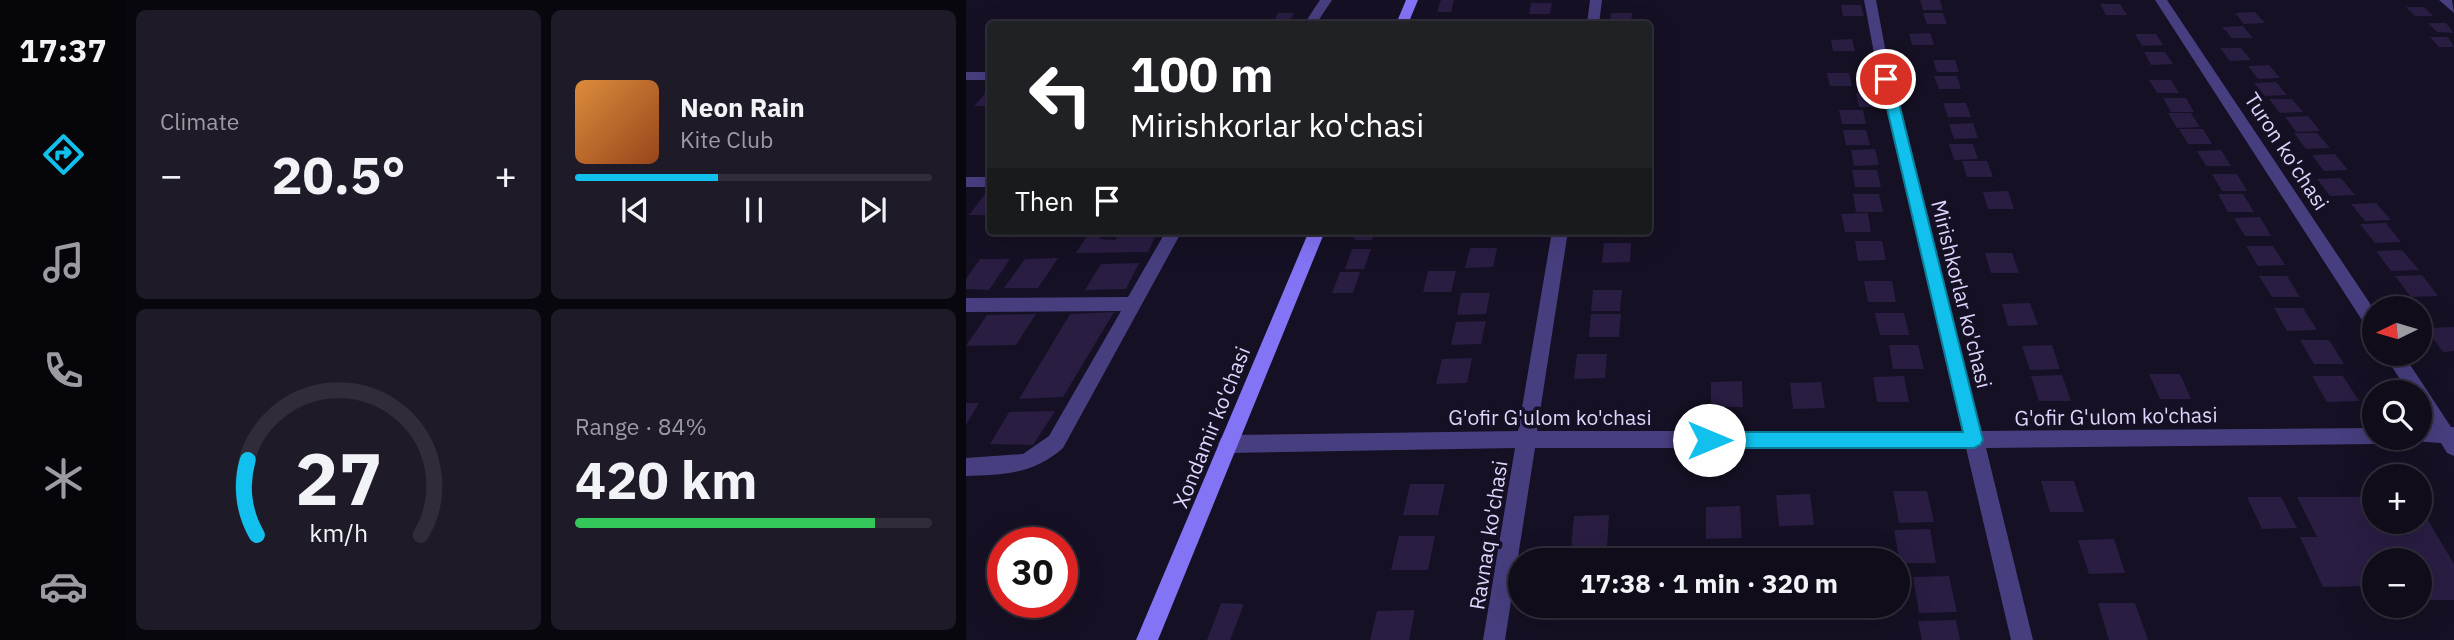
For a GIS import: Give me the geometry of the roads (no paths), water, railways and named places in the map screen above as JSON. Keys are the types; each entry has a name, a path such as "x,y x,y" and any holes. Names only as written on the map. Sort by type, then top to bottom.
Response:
{"main road":[{"path":"1403,21 1412,0"},
{"name":"Xondamir ko'chasi","path":"1147,640 1315,235"}],"street":[{"path":"1312,21 1326,0"},
{"path":"1592,21 1596,0"},
{"name":"Mirishkorlar ko'chasi","path":"1870,0 1880,53 2022,640"},
{"name":"Turon ko'chasi","path":"2161,0 2362,306"},
{"path":"2445,0 2454,9"},
{"path":"966,76 987,76"},
{"path":"966,182 987,181"},
{"path":"966,467 1018,466 1034,460 1056,442 1172,235"},
{"name":"Ravnaq ko'chasi","path":"1494,640 1559,235"},
{"path":"966,305 1135,303"},
{"path":"2432,412 2452,439"},
{"name":"G'ofir G'ulom ko'chasi","path":"1228,444 1435,438 1527,441 2362,436"},
{"path":"2432,436 2452,439"}]}
